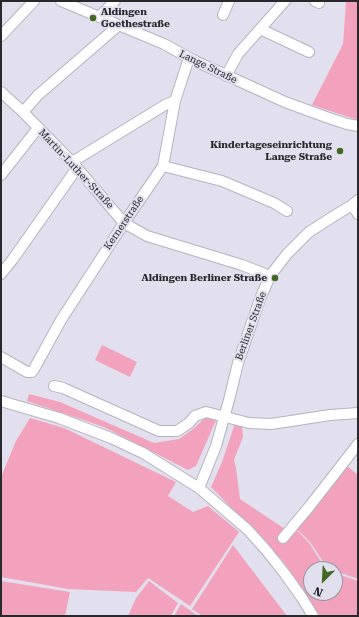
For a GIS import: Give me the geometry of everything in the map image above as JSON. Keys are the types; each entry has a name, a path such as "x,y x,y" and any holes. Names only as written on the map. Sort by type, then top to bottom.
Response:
{"street":[{"path":"1,36 34,1"},
{"name":"Lange Straße","path":"61,1 164,44 188,58 285,102 347,124 358,126"},
{"path":"99,17 115,1"},
{"path":"223,15 229,1"},
{"path":"226,76 238,54 285,1"},
{"path":"23,112 38,95 119,26"},
{"path":"260,29 309,52"},
{"name":"Kernerstraße","path":"1,357 27,372 32,372 34,370 61,320 124,222 163,166 175,102 188,58"},
{"name":"Martin-Luther-Straße","path":"1,92 23,112 74,165 124,222 147,236 242,265 270,276"},
{"path":"1,274 13,259 74,165 165,105 175,102"},
{"path":"1,175 38,128"},
{"path":"163,166 222,181 274,203 287,211"},
{"name":"Berliner Straße","path":"199,488 216,446 238,363 260,299 270,276 287,254 309,232 356,206"},
{"path":"54,386 62,388 159,431 177,431 189,423 195,416 206,412 249,423 271,424 330,415 358,413"},
{"path":"1,401 59,418 111,438 143,453 199,488 247,529 266,550 285,574 313,616"},
{"path":"284,538 358,444"}],"shaded area":[{"path":"346,1 358,1 358,120 312,105 343,44"},
{"path":"102,345 137,362 130,377 95,360"},
{"path":"29,394 60,402 154,443 179,439 206,417 217,418 196,466 188,470 104,427 27,401"},
{"path":"30,418 64,428 176,482 168,496 193,512 208,506 239,532 190,606 148,578 136,592 68,589 1,577 1,477 16,441"},
{"path":"237,423 242,425 243,437 234,460 240,499 291,533 295,528 309,543 321,561 303,561 303,591 283,561 211,487 222,462 234,426"},
{"path":"346,465 358,475 358,579 343,574 343,561 323,561 310,542 296,528"},
{"path":"233,545 287,616 202,616 192,609"},
{"path":"343,576 358,581 358,616 320,616 310,601 343,601"},
{"path":"1,581 70,592 65,616 1,616"},
{"path":"149,581 178,603 171,616 128,616 136,598"},
{"path":"181,604 198,616 174,616"}],"place":[{"name":"Aldingen Goethestraße","path":"93,18"},
{"name":"Kindertageseinrichtung Lange Straße","path":"340,151"},
{"name":"Aldingen Berliner Straße","path":"275,278"}]}
